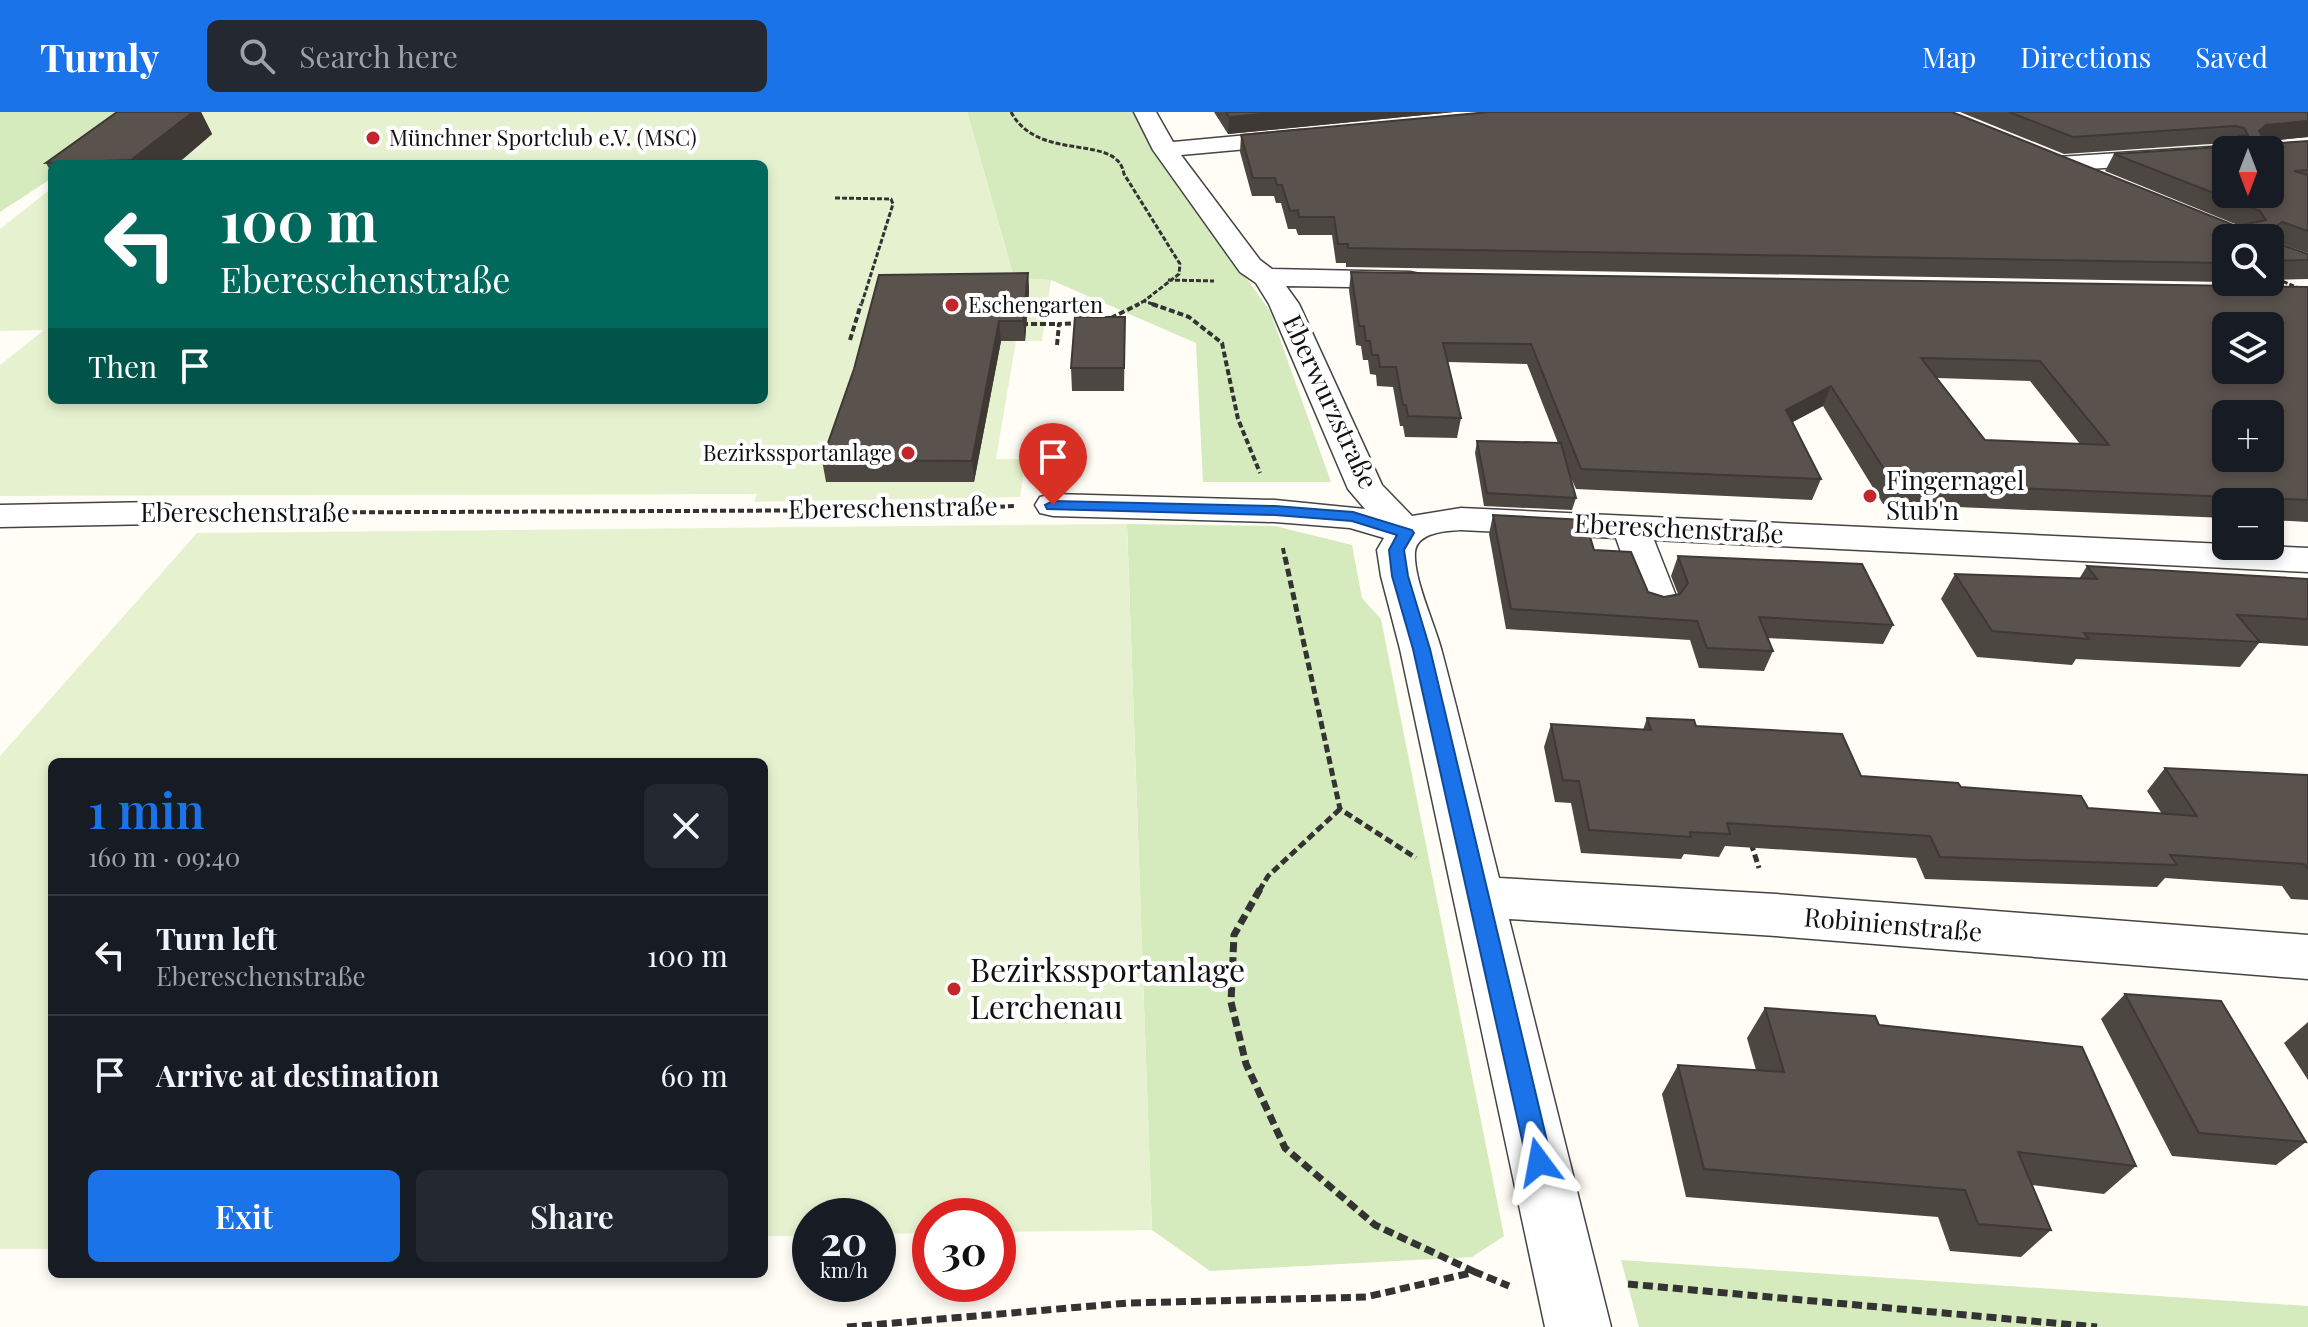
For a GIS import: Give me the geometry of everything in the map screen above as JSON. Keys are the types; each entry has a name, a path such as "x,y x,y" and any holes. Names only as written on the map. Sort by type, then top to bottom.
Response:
{"street":[{"name":"Eberwurzstraße","path":"1145,112 1165,150 1250,266 1266,277 1284,304 1366,489 1406,533"},
{"path":"1165,150 1329,134"},
{"path":"2109,185 2049,160 2212,154"},
{"path":"1266,277 1432,280"},
{"path":"1053,505 1275,511 1353,517 1406,533 1396,550 1400,576 1421,649 1572,1303"},
{"name":"Ebereschenstraße","path":"0,516 157,513"},
{"name":"Ebereschenstraße","path":"1406,533 1429,522 1461,519 2308,560"},
{"path":"1631,527 1658,601"},
{"name":"Robinienstraße","path":"1478,897 1776,915 2308,957"}],"path":[{"path":"1011,112 1015,122 1028,133 1070,147 1113,153 1120,159 1124,174 1180,264 1179,274 1144,301 1105,320"},
{"path":"835,198 891,199 893,204 850,340"},
{"path":"2284,282 2308,292"},
{"path":"1144,301 1189,317 1222,343 1238,419 1275,511 1340,809 1478,897"},
{"path":"1018,324 1093,323"},
{"path":"1057,345 1059,324"},
{"name":"Ebereschenstraße","path":"157,513 907,510 1053,505"},
{"path":"1340,809 1268,876 1234,935 1231,1002 1246,1064 1285,1148 1375,1225 1537,1297 1572,1303 2097,1327"},
{"path":"1747,832 1776,915"},
{"path":"847,1327 1128,1303 1366,1297 1475,1272"}],"green space":[{"path":"0,112 151,112 60,160 48,160 48,181 0,212"},
{"path":"154,112 967,112 1014,278 1051,280 1042,341 1016,341 996,459 1026,459 1020,497 754,502 757,494 0,496 0,365 44,330 0,331 0,229 48,191 48,404 768,404 768,160 88,160"},
{"path":"967,112 1134,112 1152,148 1270,311 1331,482 1203,482 1196,343 1051,280 1014,278"},
{"path":"1127,524 1275,526 1352,545 1362,598 1381,619 1504,1236 1472,1257 1210,1271 1152,1230"},
{"name":"Bezirkssportanlage Lerchenau","path":"1127,524 1152,1230 1016,1232 1016,1198 912,1198 912,1233 896,1234 896,1198 792,1198 792,1236 768,1236 768,758 48,758 48,1249 0,1249 0,756 197,533"},
{"path":"1621,1260 2308,1306 2308,1327 1639,1327"}],"building":[{"path":"117,112 193,112 131,160 50,160"},
{"path":"1226,112 1283,112 1229,117"},
{"path":"1489,112 1952,112 2231,224 2212,224 2212,263 1348,248 1348,244 1338,244 1334,217 1299,217 1298,210 1290,211 1282,185 1277,185 1275,178 1253,178 1241,135"},
{"path":"2009,112 2308,112 2308,121 2266,125 2259,131 2262,136 2239,136 2248,135 2244,128 2235,126 2073,137"},
{"path":"2308,141 2308,170 2294,171 2308,175 2308,231 2282,222 2246,224 2266,220 2260,211 2252,208 2284,208 2284,143"},
{"path":"2212,148 2212,192 2114,154"},
{"path":"2284,246 2308,254 2308,260 2284,261"},
{"path":"1351,272 2212,285 2212,296 2284,296 2284,287 2308,287 2308,500 2284,499 2284,488 2212,488 2212,496 1893,483 1831,386 1786,410 1821,479 1581,469 1531,344 1443,343 1461,418 1408,416 1396,367 1380,367 1378,355 1372,355 1370,341 1366,341 1364,326 1359,326","holes":["1921,358 2040,361 2109,445 1985,440"]},
{"path":"1028,273 1023,321 999,321 972,461 822,460 854,369 879,275"},
{"path":"1075,317 1125,317 1124,368 1071,368"},
{"path":"1477,441 1561,443 1576,498 1487,493"},
{"path":"1493,515 1585,520 1594,550 1631,552 1648,592 1664,597 1680,594 1688,583 1678,556 1862,564 1893,625 1759,617 1773,651 1707,648 1697,621 1511,609"},
{"path":"2087,566 2308,579 2308,619 2237,615 2260,642 2084,633 2089,639 1992,631 1955,574 2097,579"},
{"path":"1647,718 1694,720 1696,726 1842,734 1861,776 2081,796 2088,808 2197,816 2165,768 2308,775 2308,869 2304,864 2170,855 2177,865 1940,857 1930,836 1727,823 1730,834 1690,832 1691,837 1589,830 1579,781 1563,780 1551,724 1651,730"},
{"path":"2125,994 2221,1001 2306,1142 2199,1133"},
{"path":"1765,1008 1875,1016 1879,1025 2082,1047 2136,1166 2018,1152 2051,1230 1978,1224 1965,1190 1704,1169 1678,1065 1784,1072"}],"place":[{"name":"Münchner Sportclub e.V. (MSC)","path":"373,138"},
{"name":"Eschengarten","path":"952,305"},
{"name":"Bezirkssportanlage","path":"908,453"},
{"name":"Fingernagel Stub'n","path":"1870,496"},
{"name":"Bezirkssportanlage Lerchenau","path":"954,989"}],"route":[{"path":"1053,505 1275,511 1353,517 1406,533 1396,550 1400,576 1421,649 1539,1162"}]}
